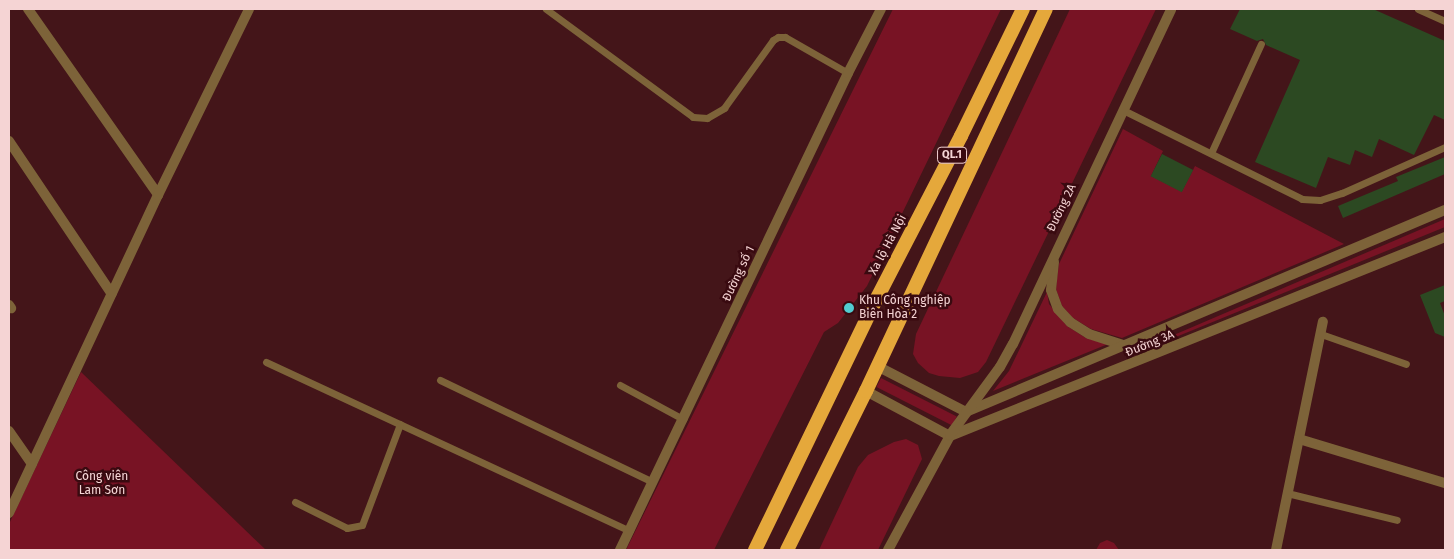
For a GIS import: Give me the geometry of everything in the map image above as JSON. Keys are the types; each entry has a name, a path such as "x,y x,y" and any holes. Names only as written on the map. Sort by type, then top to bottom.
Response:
{"highway":[{"name":"Xa lộ Hà Nội","path":"755,550 876,300 962,136 1023,9"},
{"name":"QL.1","path":"787,550 866,391 1046,9"}],"street":[{"path":"28,9 158,195"},
{"path":"9,513 158,195 249,9"},
{"name":"Đường số 1","path":"620,550 848,73 881,9"},
{"name":"Đường 2A","path":"950,436 1000,367 1172,9"},
{"path":"9,141 112,294"},
{"name":"Đường 3A","path":"966,412 1128,346 1445,210"},
{"name":"Đường 3A","path":"950,436 1445,236"},
{"path":"1056,249 1051,290 1058,309 1070,322 1088,334 1128,346"},
{"path":"1276,550 1323,322"},
{"path":"877,366 966,412"},
{"path":"866,391 950,436 888,550"},
{"path":"9,431 32,464"},
{"path":"1299,439 1445,483"}],"lane":[{"path":"546,9 693,117 707,118 724,108 773,40 778,37 785,37 848,73"},
{"path":"1418,9 1445,21"},
{"path":"1211,153 1261,44"},
{"path":"1123,110 1302,200 1320,200 1342,193 1445,147"},
{"path":"1321,334 1406,364"},
{"path":"266,362 630,531"},
{"path":"440,380 654,482"},
{"path":"620,385 684,419"},
{"path":"295,502 347,528 362,525 400,424"},
{"path":"1287,493 1398,520"}],"green space":[{"path":"893,9 1001,9 867,286 838,323 824,332 714,550 626,550"},
{"path":"1070,9 1156,9 986,362 978,372 960,378 929,373 918,363 913,354 916,334"},
{"path":"1123,129 1163,151 1151,176 1182,191 1195,166 1344,244 1122,338 1091,329 1073,318 1062,306 1056,289 1059,264"},
{"path":"1445,219 1445,227 1149,348 1148,346"},
{"path":"1047,292 1049,304 1067,326 1086,338 1108,344 993,391 1009,371"},
{"name":"Công viên Lam Sơn","path":"81,372 266,550 9,550 9,524"},
{"path":"881,378 957,417 952,425 876,387"},
{"path":"906,439 918,445 922,459 878,550 819,550 858,467 868,455 894,442"},
{"path":"1107,540 1114,543 1119,550 1096,550 1100,543"}],"building":[{"path":"1240,9 1373,9 1445,41 1445,120 1434,115 1414,155 1379,139 1372,157 1355,150 1350,165 1328,157 1316,188 1255,162 1300,60 1266,45 1263,39 1257,41 1230,29"},
{"path":"1162,154 1193,170 1182,192 1151,176"},
{"path":"1445,157 1445,174 1343,218 1338,206 1398,181 1396,177"},
{"path":"1445,285 1445,301 1440,303 1445,316 1445,337 1435,333 1420,295"}],"place":[{"name":"Khu Công nghiệp Biên Hòa 2","path":"849,308"}]}
